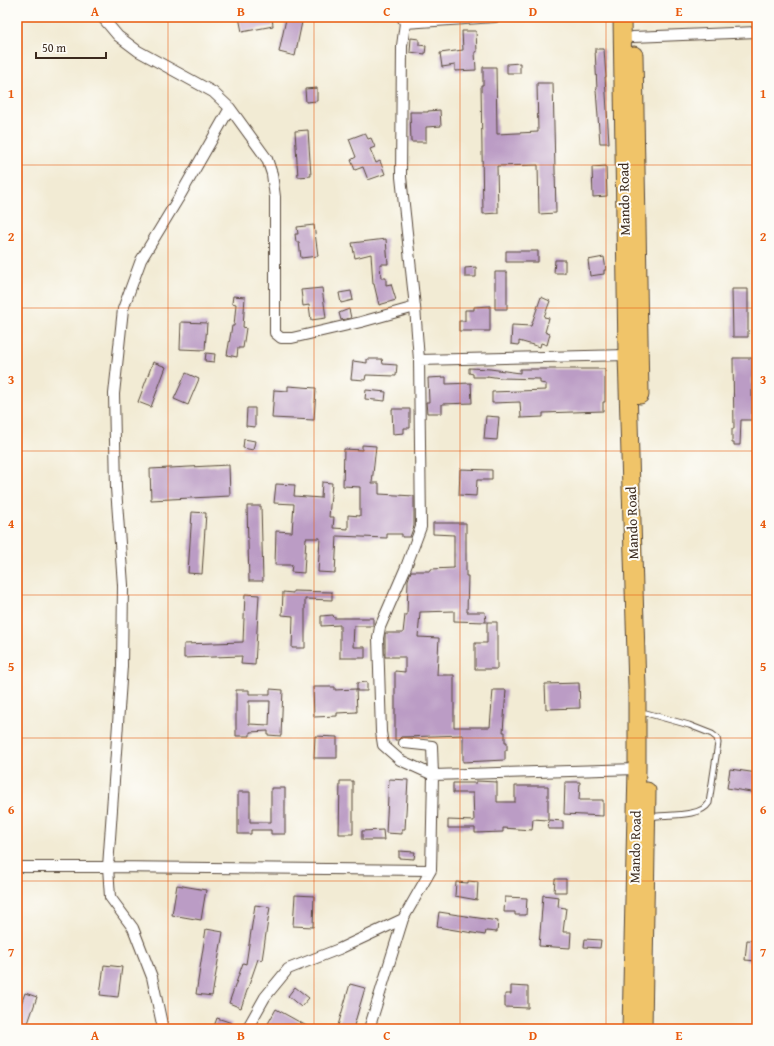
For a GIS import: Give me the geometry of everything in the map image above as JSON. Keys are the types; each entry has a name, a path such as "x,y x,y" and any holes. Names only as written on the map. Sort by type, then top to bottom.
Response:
{"highway":[{"name":"Mando Road","path":"622,17 627,355 637,688 637,769 631,1029"},
{"name":"Mando Road","path":"633,17 648,818 643,1029"}],"street":[{"path":"102,17 118,36 138,51 213,92 230,108 267,159 272,174 275,197 275,333 281,338 292,338 361,322 415,307"},
{"path":"495,17 403,20 401,177 415,307 419,360 421,527 406,567 380,627 378,638 381,732 383,745 400,760 433,775 637,769"},
{"path":"633,37 757,32"},
{"path":"164,1029 152,977 133,928 110,897 108,867 122,666 123,585 116,488 114,394 123,309 141,260 230,108"},
{"path":"419,360 627,355"},
{"path":"369,1029 402,919 431,870 433,775 432,746 404,743"},
{"path":"17,867 431,870"},
{"path":"246,1029 265,996 288,969 339,950 402,919"}],"lane":[{"path":"646,713 688,725 712,734 717,738 718,743 709,803 705,808 687,813 660,815 648,818"}],"building":[{"path":"239,17 272,17 273,26 242,32"},
{"path":"286,19 302,22 295,56 279,52"},
{"path":"462,31 476,31 476,70 455,71 455,65 442,67 440,53 463,50"},
{"path":"411,38 419,39 419,45 426,46 425,54 410,52"},
{"path":"595,49 604,49 609,143 600,143"},
{"path":"520,63 520,73 507,73 507,64"},
{"path":"483,67 496,67 497,134 538,132 537,83 553,83 556,213 539,214 538,165 497,166 498,213 483,214 481,85 483,85"},
{"path":"317,88 317,101 306,102 305,89"},
{"path":"440,110 441,126 426,127 426,142 411,142 410,112"},
{"path":"308,130 311,176 298,177 295,131"},
{"path":"365,133 368,139 371,138 375,147 370,149 376,163 380,161 385,174 368,180 363,167 355,170 351,160 356,157 349,139"},
{"path":"606,166 607,196 593,197 592,167"},
{"path":"314,225 318,256 301,258 299,242 296,242 295,234 298,234 297,227"},
{"path":"386,239 388,264 380,264 381,278 386,278 386,285 391,284 396,300 379,305 373,284 371,254 355,258 352,243"},
{"path":"506,251 538,251 538,262 506,262"},
{"path":"604,257 606,270 604,270 604,274 590,276 588,260"},
{"path":"555,260 565,260 565,273 554,273"},
{"path":"476,267 476,277 465,277 465,268"},
{"path":"495,272 507,272 507,309 495,309"},
{"path":"322,288 326,318 311,320 309,305 303,306 301,290"},
{"path":"732,289 748,289 748,337 733,337"},
{"path":"351,291 353,300 341,303 339,293"},
{"path":"233,296 245,297 243,327 246,328 243,348 238,348 237,357 227,355 232,326 234,326 236,304 232,303"},
{"path":"541,297 550,301 544,317 549,318 545,332 550,334 547,345 541,343 540,347 519,341 519,345 511,344 512,325 531,326"},
{"path":"490,306 490,331 459,331 459,321 465,321 465,310 474,310 474,307"},
{"path":"349,309 351,318 341,320 339,313"},
{"path":"181,322 207,323 205,350 180,349"},
{"path":"206,353 215,354 214,362 205,361"},
{"path":"733,358 752,358 752,420 741,420 740,445 734,445 734,443 732,443 732,429 734,429"},
{"path":"367,359 382,359 383,364 397,365 396,376 366,375 365,380 351,379 353,361 367,363"},
{"path":"153,362 166,367 151,407 138,402"},
{"path":"469,368 520,373 520,369 605,369 605,402 603,402 603,411 543,413 543,417 521,418 520,402 492,403 492,392 546,390 546,384 540,383 540,379 501,378 487,376 473,377 473,374 469,373"},
{"path":"186,373 199,379 188,405 174,399"},
{"path":"446,377 446,384 471,383 472,403 442,404 442,413 427,413 426,402 429,402 428,378"},
{"path":"288,386 316,388 314,420 272,418 274,390 288,391"},
{"path":"366,390 386,392 385,401 365,399"},
{"path":"247,408 255,408 255,427 246,426"},
{"path":"392,409 410,409 410,428 404,428 404,433 393,434"},
{"path":"486,416 499,417 497,440 484,439"},
{"path":"244,439 255,441 253,450 243,448"},
{"path":"362,445 376,446 372,483 379,483 379,494 414,496 414,526 410,537 402,537 402,534 387,534 387,538 337,536 335,573 318,572 320,538 306,538 304,573 291,572 292,565 275,565 276,531 292,532 294,504 274,503 276,484 295,485 294,496 321,498 322,482 332,483 329,517 334,517 333,528 348,529 348,515 360,516 360,487 343,486 344,449 362,450"},
{"path":"229,465 230,496 151,500 150,469"},
{"path":"460,469 492,470 492,480 477,480 476,496 459,495"},
{"path":"247,506 261,506 263,581 249,581"},
{"path":"192,512 206,513 202,574 188,573"},
{"path":"433,523 466,523 466,576 468,576 467,612 485,612 486,622 454,621 454,611 420,612 418,637 439,638 437,675 454,675 454,727 490,727 493,690 506,690 503,732 505,732 505,742 507,742 505,760 463,762 463,735 401,737 398,740 395,740 395,671 405,672 405,657 385,657 385,633 403,633 405,615 407,615 408,580 411,571 431,571 431,569 454,568 454,535 433,534"},
{"path":"293,591 332,592 332,600 305,599 305,648 292,648 293,616 282,615 283,592 293,593"},
{"path":"245,594 259,595 255,665 241,664 242,656 184,658 184,644 243,642"},
{"path":"333,615 334,618 373,618 373,626 354,626 353,647 365,647 365,658 340,658 340,625 321,626 321,616"},
{"path":"487,622 497,622 497,669 475,669 475,643 487,643"},
{"path":"367,682 367,691 357,691 357,683"},
{"path":"579,683 580,708 546,709 545,684"},
{"path":"313,687 335,687 335,690 356,689 357,712 337,713 337,716 314,717"},
{"path":"270,689 283,690 281,736 268,735 268,731 250,732 250,736 236,736 236,690 249,690 249,694 270,694","holes":["249,701 270,701 269,725 249,724"]},
{"path":"315,736 337,737 337,758 314,758"},
{"path":"730,769 757,773 757,793 727,788"},
{"path":"389,779 408,780 405,829 402,829 402,834 386,833"},
{"path":"340,781 353,781 353,834 339,834"},
{"path":"476,781 497,782 497,802 515,802 515,786 548,786 548,820 533,819 532,830 503,828 503,832 475,833 475,828 448,828 448,820 474,821 473,793 453,793 453,783 476,783"},
{"path":"565,782 580,782 579,800 603,800 603,816 564,814"},
{"path":"271,788 285,788 285,834 271,834 271,830 251,830 251,834 238,834 238,792 250,792 250,822 271,822"},
{"path":"549,820 563,821 563,829 548,829"},
{"path":"383,830 384,840 362,840 362,831"},
{"path":"399,851 415,852 414,859 399,858"},
{"path":"555,879 566,879 566,892 554,892"},
{"path":"468,881 478,882 477,900 455,896 456,882 468,883"},
{"path":"177,885 206,890 201,920 172,915"},
{"path":"295,895 314,896 313,927 293,926"},
{"path":"543,895 559,897 558,907 566,908 563,932 571,932 570,948 539,946"},
{"path":"505,897 527,898 526,915 515,915 515,912 504,912"},
{"path":"255,905 270,907 262,960 258,959 241,1008 229,1003 243,963 246,964"},
{"path":"439,912 498,921 497,932 486,931 485,935 437,927"},
{"path":"206,929 223,932 212,996 196,994"},
{"path":"585,939 601,940 600,948 584,947"},
{"path":"747,940 757,941 757,961 745,960"},
{"path":"104,965 122,967 118,997 100,995"},
{"path":"350,984 365,988 353,1029 337,1029"},
{"path":"511,986 528,987 528,1008 505,1007 505,994 511,994"},
{"path":"295,987 309,998 301,1007 288,996"},
{"path":"25,993 37,997 26,1029 17,1025 17,1015"},
{"path":"276,1009 312,1029 265,1029"},
{"path":"217,1018 232,1023 229,1029 213,1029"}]}
